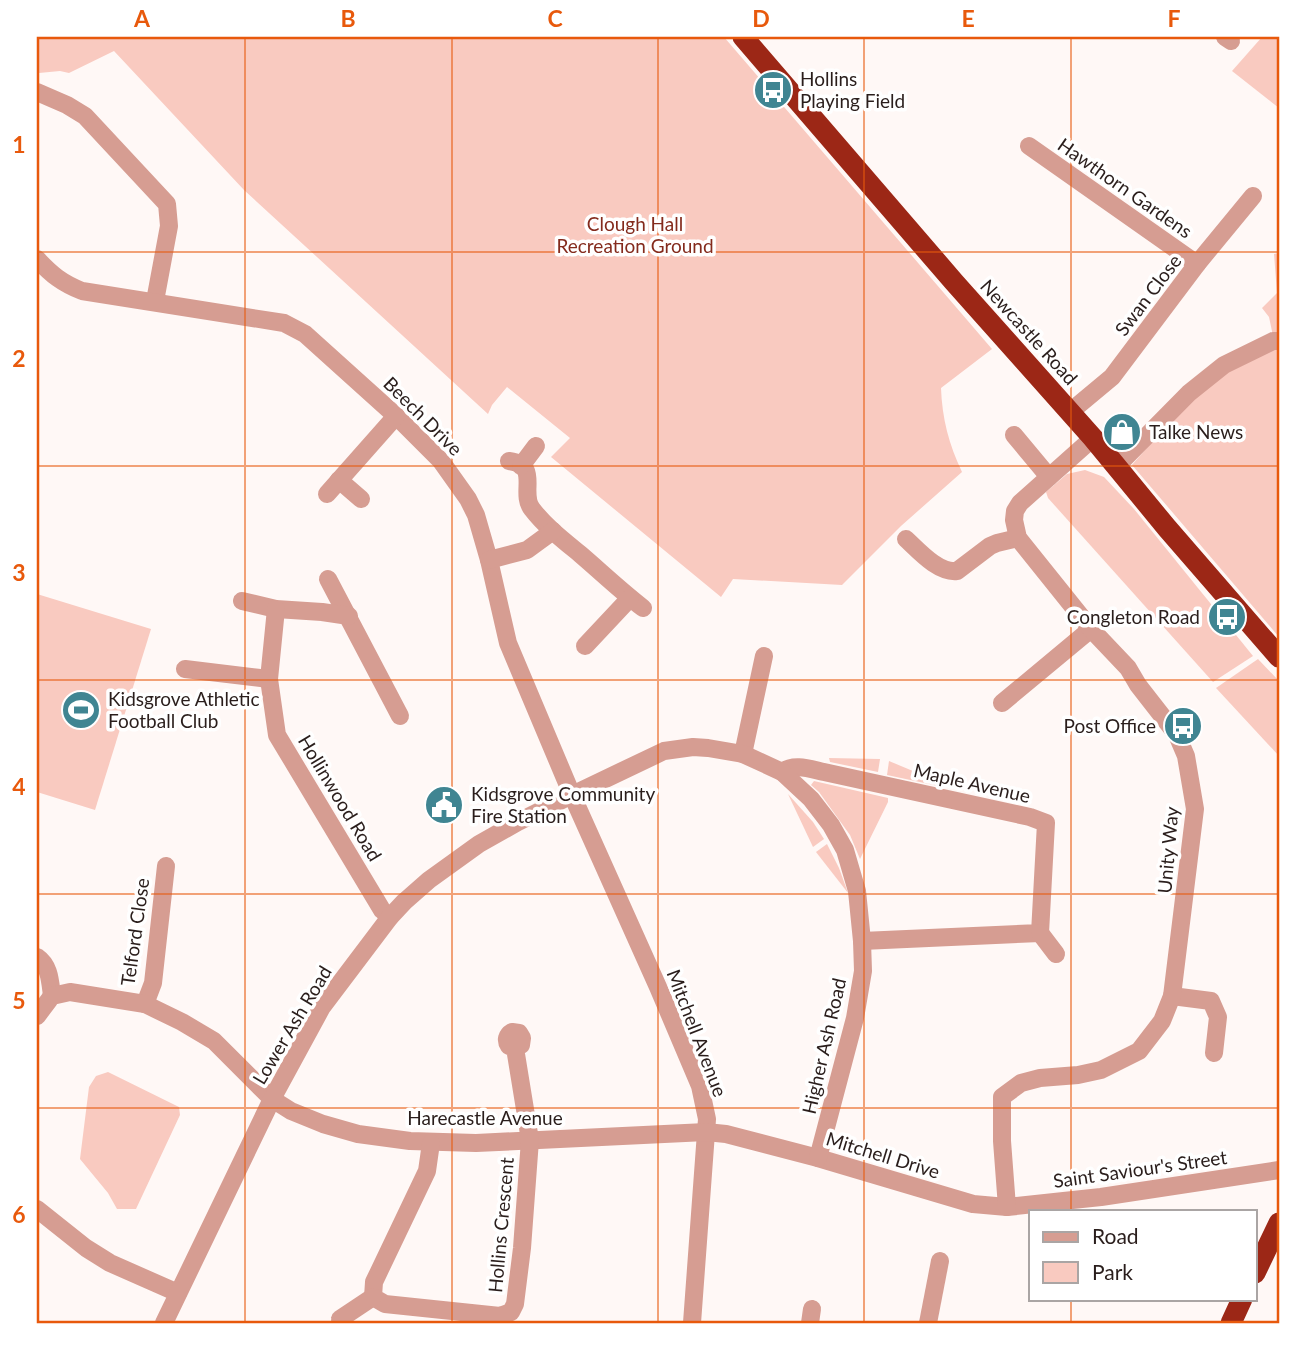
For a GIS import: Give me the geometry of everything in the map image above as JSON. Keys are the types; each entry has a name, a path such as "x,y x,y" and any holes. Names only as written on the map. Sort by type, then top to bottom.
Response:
{"highway":[{"name":"Newcastle Road","path":"743,37 954,282 1093,438 1279,657"},
{"path":"1256,1271 1279,1223"},
{"path":"1231,1323 1240,1300"}],"street":[{"path":"37,92 85,116 167,204 169,226 155,301"},
{"name":"Hawthorn Gardens","path":"1029,146 1197,264"},
{"name":"Swan Close","path":"1070,412 1112,377 1197,264 1253,196"},
{"name":"Beech Drive","path":"37,259 52,275 67,285 82,290 284,323 295,328 396,416 442,461 476,515 509,643 614,891"},
{"path":"1116,467 1189,393 1224,365 1273,341 1279,341"},
{"path":"361,499 333,487 396,416"},
{"path":"1014,435 1049,477"},
{"path":"914,541 934,563 950,572 963,568 989,546 1018,538 1015,512 1020,503 1093,438"},
{"path":"536,446 515,463 525,469 528,479 528,504 553,531 637,603 585,646"},
{"path":"489,560 527,550 553,531"},
{"name":"Unity Way","path":"1007,1207 1002,1097 1021,1083 1101,1070 1139,1051 1162,1021 1172,996 1195,809 1186,756 1177,735 1128,668 1091,629 1018,538"},
{"path":"328,579 400,716"},
{"path":"242,601 276,609 349,616"},
{"name":"Hollinwood Road","path":"276,609 269,679 278,734 382,910 390,918"},
{"path":"1002,703 1091,629"},
{"path":"743,754 764,656"},
{"path":"185,669 269,679"},
{"name":"Higher Ash Road","path":"572,795 664,751 708,748 743,754 782,772 811,799 831,825 845,850 857,891 863,971 855,1018 818,1158"},
{"name":"Maple Avenue","path":"782,772 792,766 824,772 1046,823 1040,933"},
{"name":"Lower Ash Road","path":"164,1323 272,1099 322,1007 390,918 429,880 479,844 572,795"},
{"name":"Telford Close","path":"145,1004 153,983 166,866"},
{"name":"Mitchell Avenue","path":"614,891 700,1086 707,1119 692,1323"},
{"path":"862,941 1040,933 1056,954"},
{"path":"37,957 48,970 52,996 37,1016"},
{"name":"Harecastle Avenue","path":"52,996 70,992 145,1004 214,1041 272,1099 291,1111 358,1134 431,1143 476,1143 706,1132"},
{"path":"1172,996 1211,1001 1218,1017 1214,1053"},
{"name":"Hollins Crescent","path":"373,1297 385,1304 515,1318 530,1140 515,1048"},
{"name":"Mitchell Drive","path":"706,1132 726,1134 818,1158 973,1204 1007,1207"},
{"path":"340,1319 373,1297 374,1282 427,1171 431,1143"},
{"name":"Saint Saviour's Street","path":"1007,1207 1100,1204 1279,1170"},
{"path":"37,1209 86,1248 110,1263 178,1293"},
{"path":"928,1323 940,1261"}],"green space":[{"name":"Clough Hall Recreation Ground","path":"37,37 724,37 992,349 941,388 947,431 962,472 901,526 842,585 733,579 721,597 551,457 570,438 507,387 488,414 244,190 114,51 69,73 39,73"},
{"path":"1262,37 1279,37 1279,108 1232,71"},
{"path":"1279,253 1279,336 1273,336 1269,317 1262,308 1277,293 1274,254"},
{"path":"1279,348 1279,637 1132,465 1205,388 1238,366"},
{"path":"1085,470 1104,477 1134,509 1253,656 1213,682 1048,498 1046,492 1067,474"},
{"name":"Kidsgrove Athletic Football Club","path":"37,594 151,629 95,810 37,792"},
{"path":"1258,659 1279,681 1279,756 1216,688"},
{"path":"829,758 880,759 878,772 830,762"},
{"path":"889,761 944,784 943,787 887,775"},
{"path":"814,781 888,798 860,859 850,835 811,785"},
{"path":"788,794 824,839 813,847"},
{"path":"827,844 839,868 848,893 816,852"},
{"path":"108,1072 179,1107 180,1115 136,1209 117,1209 108,1193 80,1159 89,1087 96,1076"}],"place":[{"name":"Hollins Playing Field","path":"773,90"},
{"name":"Talke News","path":"1122,432"},
{"name":"Congleton Road","path":"1227,617"},
{"name":"Kidsgrove Athletic Football Club","path":"81,710"},
{"name":"Post Office","path":"1183,726"},
{"name":"Kidsgrove Community Fire Station","path":"444,805"}]}
